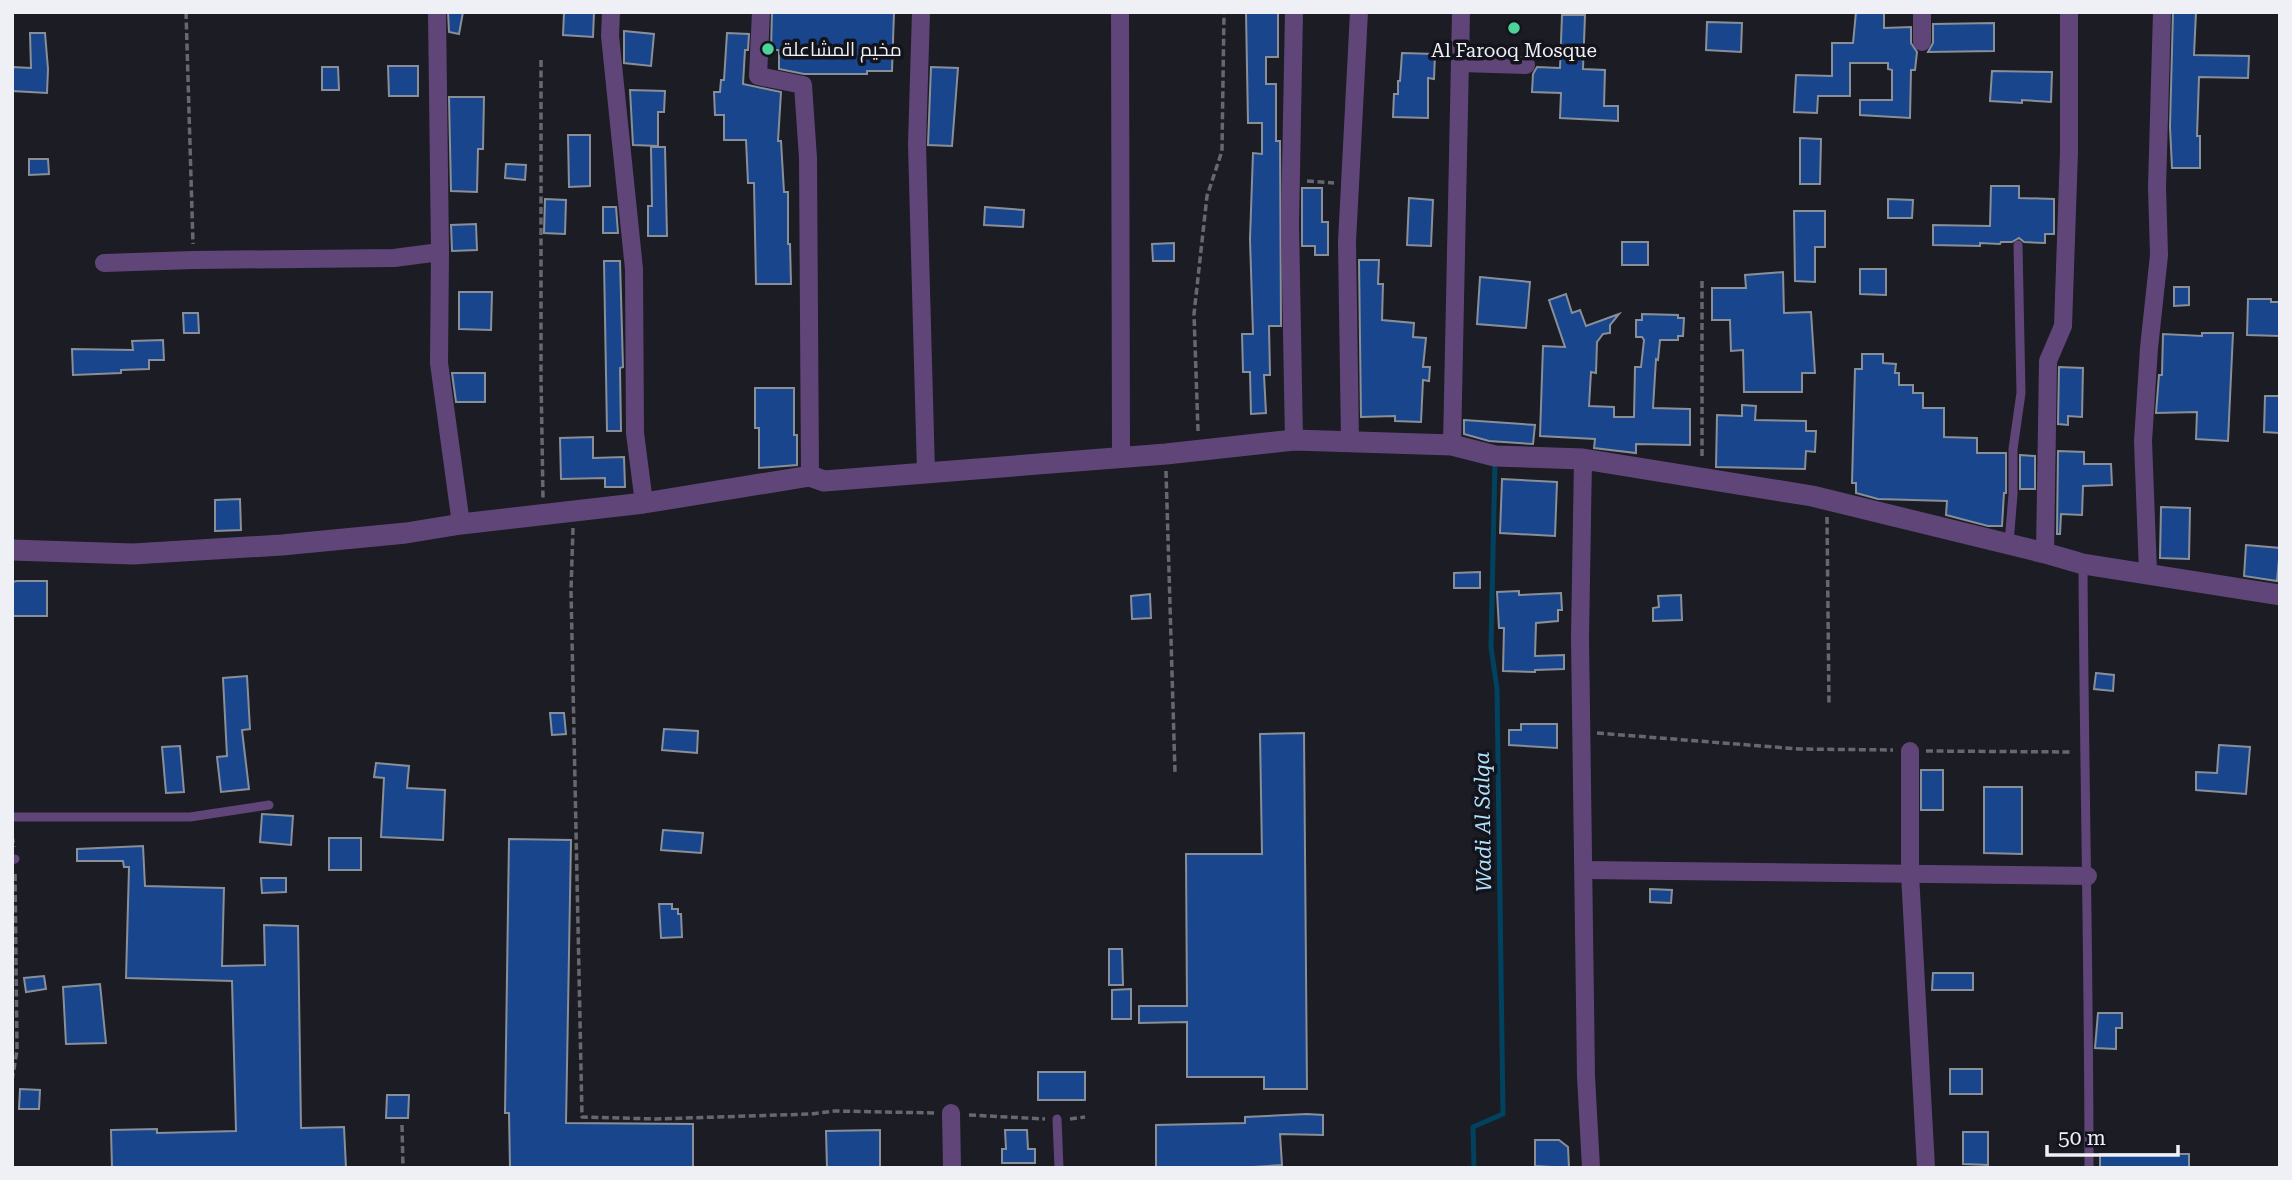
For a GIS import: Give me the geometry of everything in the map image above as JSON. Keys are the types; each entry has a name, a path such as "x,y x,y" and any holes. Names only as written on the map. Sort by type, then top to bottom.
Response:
{"street":[{"path":"437,12 439,363 461,524"},
{"path":"611,12 610,36 634,269 635,433 644,503"},
{"path":"761,12 758,76 803,85 808,158 810,476"},
{"path":"921,12 917,144 926,472"},
{"path":"1120,12 1121,458"},
{"path":"1294,12 1291,180 1294,440"},
{"path":"1350,440 1347,242 1359,12"},
{"path":"1452,444 1461,12"},
{"path":"1922,12 1922,43"},
{"path":"2045,553 2048,362 2063,326 2069,152 2069,12"},
{"path":"2148,573 2143,441 2159,255 2157,187 2162,12"},
{"path":"1461,63 1526,65"},
{"path":"104,263 394,258 440,252"},
{"path":"12,550 133,554 310,542 406,533 644,503 810,476 824,481 1121,458 1294,440 1350,440 1452,444 1495,456 1583,459 1650,465 1702,479 1812,496 2083,564 2280,595"},
{"path":"1583,459 1580,638 1586,1076 1591,1168"},
{"path":"1910,751 1910,874 1926,1168"},
{"path":"1584,870 2088,876"},
{"path":"951,1114 952,1168"}],"lane":[{"path":"2009,544 2014,449 2021,393 2018,245"},
{"path":"2083,564 2089,1168"},
{"path":"12,817 190,817 269,805"},
{"path":"1057,1119 1059,1168"}],"path":[{"path":"186,12 193,260"},
{"path":"1198,451 1194,314 1207,196 1222,151 1224,12"},
{"path":"541,60 544,514"},
{"path":"1291,180 1350,184"},
{"path":"1702,281 1702,479"},
{"path":"1166,454 1175,773"},
{"path":"1827,500 1829,705"},
{"path":"574,510 571,604 582,1117 656,1119 835,1111 1057,1119 1085,1117"},
{"path":"1583,732 1799,749 2084,752"},
{"path":"12,836 18,1051 12,1080"},
{"path":"402,1125 403,1168"}],"building":[{"path":"448,12 463,12 459,34 449,32"},
{"path":"564,12 594,12 593,37 563,35"},
{"path":"772,12 894,12 892,71 867,71 867,74 804,74 779,69 779,50 771,50"},
{"path":"1246,12 1278,12 1278,57 1266,57 1266,84 1276,84 1276,141 1280,141 1281,326 1269,326 1270,375 1264,375 1266,413 1251,414 1250,372 1243,372 1242,334 1253,334 1250,239 1253,153 1262,154 1262,123 1248,123"},
{"path":"1856,12 1884,12 1884,28 1911,27 1911,43 1917,52 1915,70 1911,70 1910,118 1860,115 1860,100 1892,100 1892,70 1888,69 1888,63 1850,63 1850,96 1818,96 1817,113 1794,112 1796,75 1832,76 1832,43 1853,43"},
{"path":"2173,12 2196,12 2194,55 2249,56 2248,78 2199,77 2197,136 2200,136 2200,168 2172,168 2170,127"},
{"path":"1562,15 1585,15 1583,69 1605,70 1604,106 1618,106 1618,121 1560,118 1561,93 1532,92 1533,74 1537,67 1560,68"},
{"path":"1707,22 1742,23 1741,52 1706,50"},
{"path":"1994,23 1994,51 1928,52 1933,43 1933,24"},
{"path":"624,31 654,34 651,66 624,63"},
{"path":"30,33 45,33 47,93 12,91 13,67 31,68"},
{"path":"727,33 749,34 743,84 781,92 778,141 781,141 784,192 788,192 791,284 756,284 754,183 748,183 746,140 724,140 724,115 715,115 714,92 720,92 721,80 724,80"},
{"path":"1402,53 1435,54 1434,79 1428,78 1428,118 1393,117 1394,94 1398,94"},
{"path":"388,66 418,66 418,96 389,96"},
{"path":"322,67 338,67 339,90 322,90"},
{"path":"931,67 958,68 952,146 928,145"},
{"path":"1992,71 2052,72 2051,102 1990,101"},
{"path":"630,90 665,91 664,112 658,112 658,146 633,145"},
{"path":"449,97 484,97 483,149 478,149 477,192 451,191"},
{"path":"568,135 590,135 590,186 569,187"},
{"path":"1800,138 1821,139 1820,184 1800,184"},
{"path":"651,147 665,147 667,236 648,236 648,206 652,206"},
{"path":"29,159 48,159 49,174 29,175"},
{"path":"506,164 526,165 525,180 505,178"},
{"path":"1991,186 2019,186 2019,198 2054,199 2054,234 2045,234 2045,243 2024,242 2019,238 2000,244 1980,243 1980,246 1933,245 1933,225 1990,226"},
{"path":"1302,188 1322,188 1322,222 1328,222 1328,255 1315,255 1315,246 1302,246"},
{"path":"1409,198 1433,200 1431,246 1407,245"},
{"path":"545,199 566,200 565,234 544,233"},
{"path":"1888,199 1913,200 1912,218 1888,218"},
{"path":"603,207 616,207 618,233 603,233"},
{"path":"985,207 1024,210 1023,227 984,225"},
{"path":"1794,211 1825,211 1825,247 1815,247 1815,282 1795,281"},
{"path":"476,224 477,250 452,251 451,225"},
{"path":"1622,242 1648,242 1648,265 1622,265"},
{"path":"1174,243 1174,261 1153,261 1152,244"},
{"path":"1359,260 1379,260 1378,284 1383,284 1382,320 1414,323 1413,337 1426,338 1423,367 1430,367 1429,381 1423,380 1421,422 1395,421 1395,416 1361,417"},
{"path":"604,261 620,261 623,367 620,368 621,431 607,431"},
{"path":"1860,269 1886,269 1886,295 1860,294"},
{"path":"1783,272 1784,313 1811,312 1815,373 1802,373 1802,392 1744,392 1743,350 1731,351 1730,320 1712,320 1712,288 1746,288 1745,275"},
{"path":"1480,277 1530,282 1526,328 1477,324"},
{"path":"2174,287 2189,287 2189,305 2174,306"},
{"path":"459,292 492,292 491,330 459,329"},
{"path":"1566,294 1572,313 1580,310 1586,326 1619,314 1610,325 1610,333 1603,334 1597,342 1596,373 1591,372 1589,406 1614,407 1614,417 1634,417 1635,367 1641,367 1644,340 1642,337 1636,337 1636,320 1642,320 1642,314 1678,315 1678,318 1684,318 1683,336 1678,336 1678,340 1660,340 1653,408 1690,409 1690,445 1636,444 1636,453 1594,448 1595,439 1540,436 1543,346 1565,347 1549,300"},
{"path":"2248,299 2271,299 2271,302 2280,302 2280,336 2247,335"},
{"path":"183,313 198,313 199,333 184,333"},
{"path":"2202,333 2233,333 2228,441 2196,439 2197,412 2156,413 2159,375 2162,375 2163,334 2202,336"},
{"path":"163,340 164,360 149,360 149,369 73,375 72,349 133,350 132,341"},
{"path":"1862,354 1883,354 1883,363 1896,364 1895,373 1899,373 1899,385 1913,385 1913,393 1923,393 1923,408 1944,408 1944,437 1977,438 1977,453 2006,453 2006,493 2002,526 1988,526 1946,515 1947,501 1878,499 1856,493 1856,483 1852,483 1855,369 1862,369"},
{"path":"2059,367 2083,368 2082,417 2068,416 2068,425 2058,424"},
{"path":"452,373 485,373 485,402 456,402"},
{"path":"755,388 794,388 797,465 759,468"},
{"path":"2265,396 2280,396 2280,433 2264,432"},
{"path":"1742,405 1756,406 1755,420 1806,421 1806,431 1816,431 1815,452 1806,451 1805,469 1716,467 1717,415 1742,416"},
{"path":"1464,420 1535,425 1533,444 1489,441 1464,434"},
{"path":"593,437 593,458 624,457 625,487 605,487 605,478 561,479 560,438"},
{"path":"2058,451 2084,452 2084,464 2111,464 2112,485 2083,486 2082,515 2061,514 2060,534 2057,534"},
{"path":"2020,455 2035,456 2035,489 2020,489"},
{"path":"1502,479 1557,482 1555,536 1500,533"},
{"path":"240,499 241,530 215,531 215,500"},
{"path":"2161,507 2190,508 2189,559 2160,558"},
{"path":"2246,545 2280,548 2277,581 2244,576"},
{"path":"1480,572 1480,588 1454,588 1454,573"},
{"path":"47,581 47,616 12,616 12,582"},
{"path":"1519,591 1519,595 1561,593 1562,610 1558,610 1558,621 1536,623 1535,656 1564,655 1564,669 1503,671 1504,628 1499,628 1497,592"},
{"path":"1150,594 1151,618 1132,619 1131,596"},
{"path":"1681,595 1682,620 1653,621 1653,608 1659,607 1658,596"},
{"path":"2096,673 2114,675 2113,691 2094,689"},
{"path":"247,676 250,729 242,730 249,789 221,792 217,757 227,756 223,678"},
{"path":"550,713 564,713 566,734 552,735"},
{"path":"1521,724 1557,724 1557,748 1509,745 1509,730 1521,730"},
{"path":"664,729 698,731 697,753 662,750"},
{"path":"1304,733 1307,1089 1264,1089 1264,1077 1187,1077 1187,1022 1139,1023 1139,1006 1187,1006 1186,854 1262,854 1260,734"},
{"path":"2219,745 2250,747 2246,794 2196,790 2196,772 2217,773"},
{"path":"180,746 184,792 166,793 162,747"},
{"path":"376,763 409,766 407,788 445,790 443,840 381,837 384,778 374,777"},
{"path":"1921,770 1943,770 1943,810 1921,810"},
{"path":"1984,787 2022,787 2022,854 1984,853"},
{"path":"262,814 293,816 291,845 260,842"},
{"path":"663,830 703,833 701,853 661,850"},
{"path":"329,838 361,838 361,870 329,870"},
{"path":"509,839 571,840 566,1123 693,1124 693,1168 510,1168 509,1113 505,1113"},
{"path":"143,846 145,886 224,888 222,966 265,965 264,925 298,926 301,1128 344,1127 346,1168 112,1168 111,1130 157,1129 157,1133 236,1131 232,981 126,978 129,867 124,867 123,861 77,861 77,849"},
{"path":"261,878 286,878 286,892 262,893"},
{"path":"1650,889 1672,890 1671,903 1650,902"},
{"path":"659,904 672,904 672,909 678,909 678,914 681,914 682,937 661,938"},
{"path":"1109,949 1122,949 1123,985 1109,985"},
{"path":"1933,973 1973,973 1973,990 1932,990"},
{"path":"44,976 46,989 26,992 24,978"},
{"path":"100,984 106,1043 66,1044 63,987"},
{"path":"1131,989 1131,1019 1112,1019 1112,990"},
{"path":"2098,1013 2122,1013 2122,1028 2116,1028 2116,1049 2095,1048"},
{"path":"1950,1069 1982,1069 1982,1094 1950,1094"},
{"path":"1038,1072 1085,1072 1085,1100 1038,1100"},
{"path":"20,1089 40,1090 39,1109 19,1109"},
{"path":"387,1095 409,1095 408,1118 386,1118"},
{"path":"1323,1115 1323,1135 1280,1134 1282,1165 1156,1168 1156,1125 1245,1123 1245,1117"},
{"path":"880,1130 880,1168 827,1168 826,1131"},
{"path":"1005,1130 1027,1130 1028,1149 1035,1149 1035,1163 1002,1163 1002,1149 1006,1149"},
{"path":"1963,1132 1988,1132 1988,1165 1963,1164"},
{"path":"1535,1140 1559,1140 1568,1147 1569,1168 1535,1166"},
{"path":"2100,1154 2189,1154 2189,1168 2100,1168"}],"waterway":[{"name":"Wadi Al Salqa","path":"1474,1168 1473,1127 1503,1114 1497,689 1491,647 1495,460"}],"place":[{"name":"Al Farooq Mosque","path":"1514,28"},
{"name":"مخيم المشاعلة","path":"768,49"}]}
